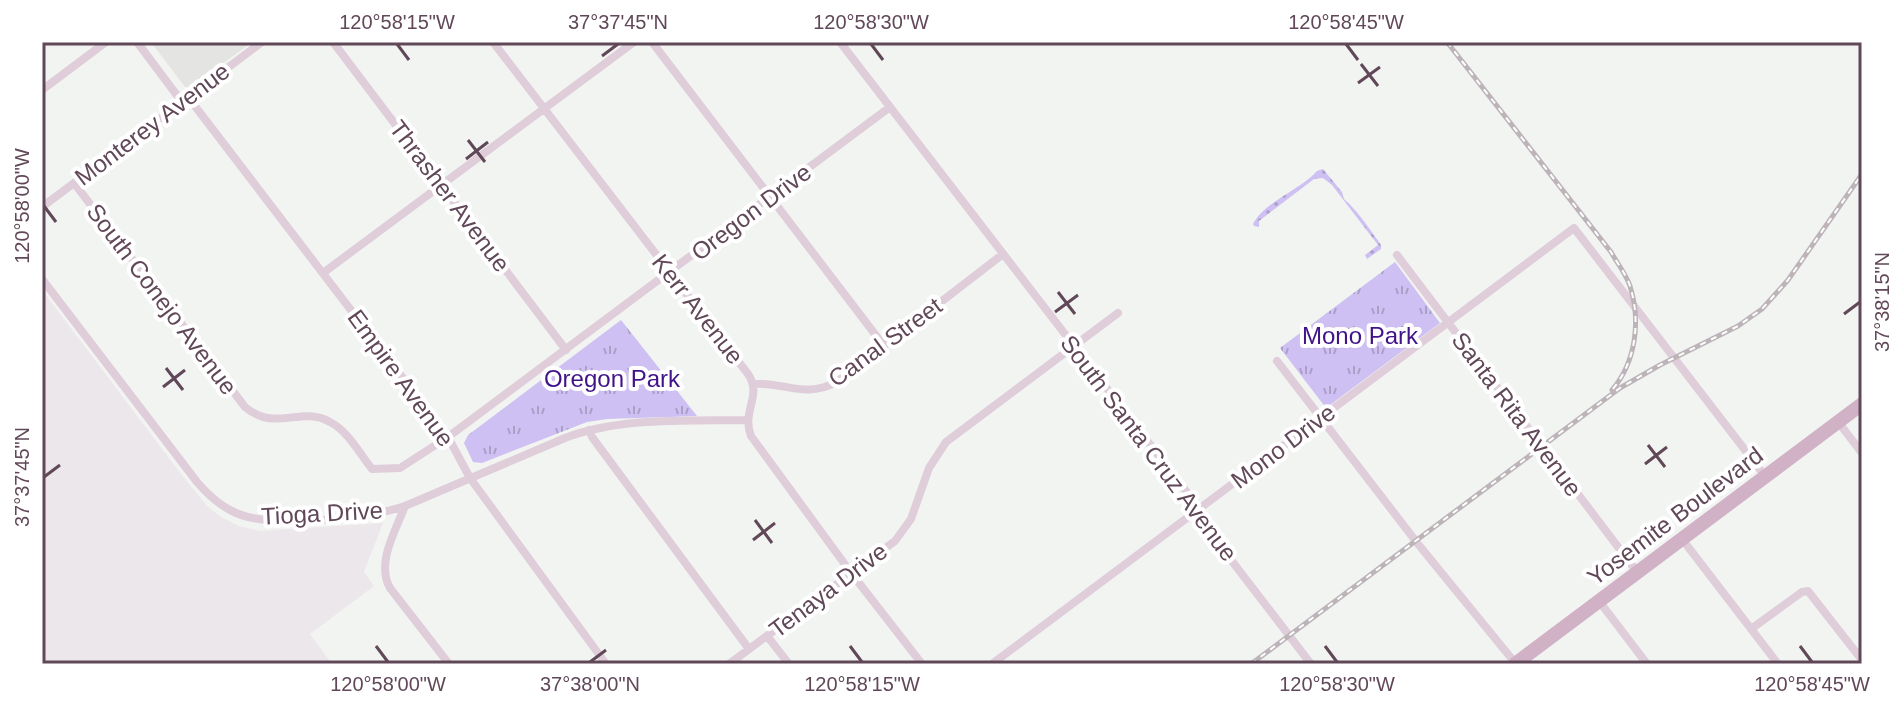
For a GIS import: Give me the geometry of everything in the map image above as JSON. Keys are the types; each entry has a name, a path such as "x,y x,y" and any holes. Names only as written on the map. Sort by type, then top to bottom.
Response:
{"main road":[{"name":"Yosemite Boulevard","path":"1515,664 1862,404"}],"street":[{"path":"42,90 106,42"},
{"name":"Empire Avenue","path":"137,42 323,273 448,437 470,478 606,664"},
{"name":"Monterey Avenue","path":"42,207 262,42"},
{"name":"Thrasher Avenue","path":"333,42 566,350"},
{"name":"Kerr Avenue","path":"493,42 754,384 747,420"},
{"path":"323,273 634,42"},
{"path":"652,42 884,346"},
{"name":"South Santa Cruz Avenue","path":"840,42 1199,508 1228,556 1311,664"},
{"name":"Oregon Drive","path":"372,469 400,468 448,437 890,107"},
{"name":"South Conejo Avenue","path":"74,183 245,407 267,419 309,416 330,421 344,433 372,469"},
{"name":"Mono Drive","path":"992,664 1574,228 1765,476"},
{"name":"Canal Street","path":"754,384 773,384 806,391 837,382 1003,254"},
{"name":"Santa Rita Avenue","path":"1397,255 1637,572"},
{"name":"Tioga Drive","path":"42,279 192,477 225,507 249,517 281,520 354,517 405,506 589,430 666,422 747,420"},
{"name":"Tenaya Drive","path":"729,664 886,548 905,529 917,507 929,468 946,442 1118,313"},
{"path":"1277,361 1515,664"},
{"path":"747,420 753,439 922,664"},
{"path":"1839,423 1862,453"},
{"path":"589,430 749,649"},
{"path":"405,506 384,564 385,578 449,664"},
{"path":"1682,539 1778,664"},
{"path":"1751,629 1803,591 1808,591 1862,660"},
{"path":"1599,601 1647,664"},
{"path":"767,636 789,664"}],"shaded area":[{"path":"151,42 252,42 190,88 185,87"},
{"path":"42,290 181,474 207,506 221,517 260,531 383,523 364,572 374,586 310,634 332,664 42,664"}],"green space":[{"path":"1323,169 1381,245 1381,249 1367,259 1365,255 1378,245 1332,185 1323,178 1314,179 1259,221 1259,227 1253,224 1265,209"},
{"name":"Mono Park","path":"1395,262 1440,323 1326,408 1280,348"},
{"name":"Oregon Park","path":"621,320 697,416 587,422 482,463 473,462 464,443 468,435"}],"railway":[{"path":"1447,42 1611,252 1628,282 1635,313 1634,341 1626,367 1612,390"},
{"path":"1251,664 1620,388 1738,326 1762,309 1788,280 1862,174"}]}
